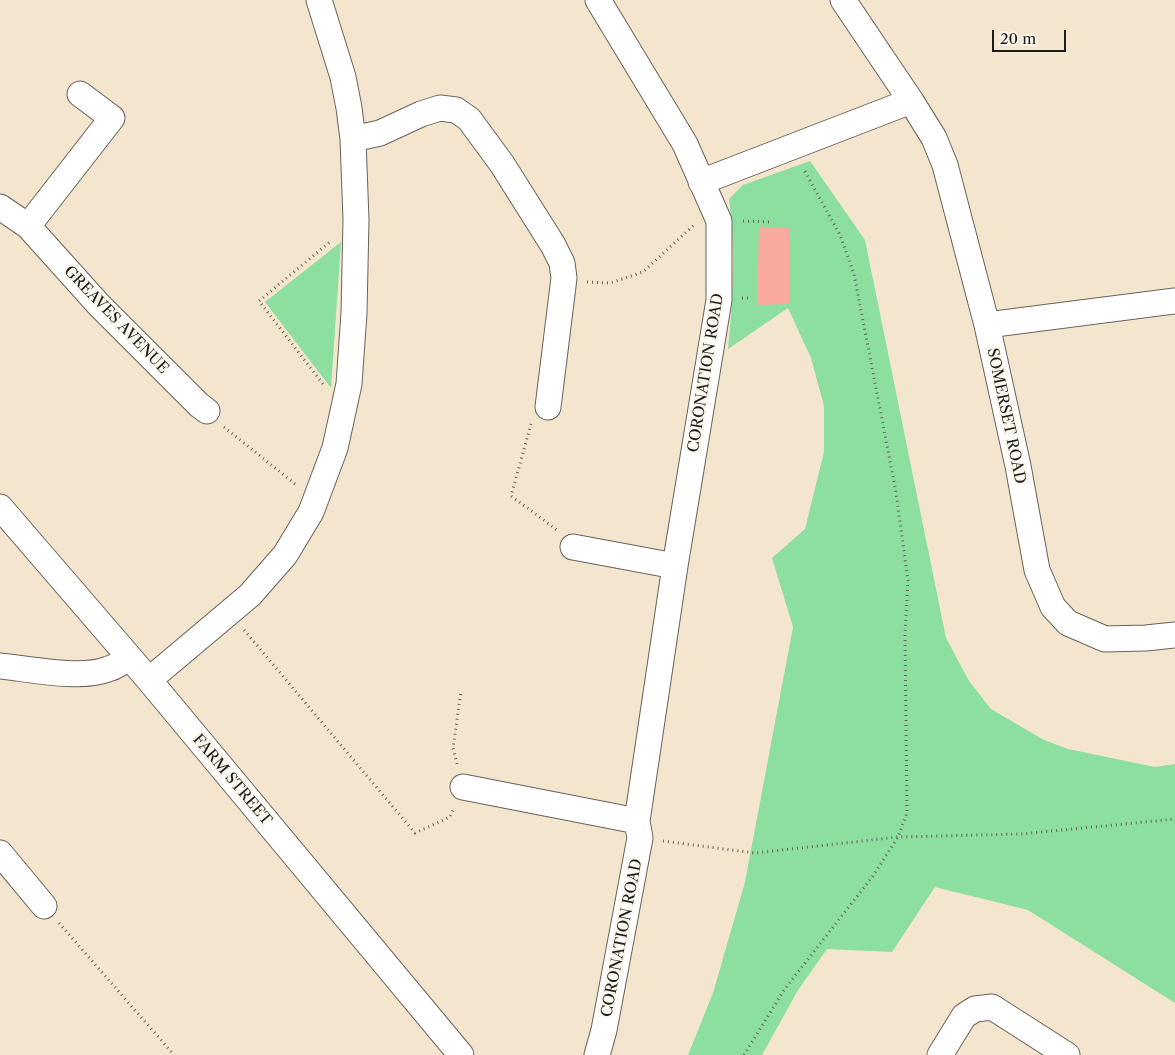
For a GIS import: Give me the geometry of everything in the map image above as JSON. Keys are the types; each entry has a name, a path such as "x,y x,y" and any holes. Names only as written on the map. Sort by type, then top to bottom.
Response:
{"street":[{"path":"149,680 250,595 285,555 311,512 334,448 349,384 356,220 353,139 343,77 319,0"},
{"name":"CORONATION ROAD","path":"597,1055 604,1030 639,830 675,566 719,300 719,221 685,144 598,0"},
{"name":"SOMERSET ROAD","path":"843,0 934,138 945,165 987,325 1018,466 1037,570 1053,607 1068,623 1105,639 1175,635"},
{"path":"28,226 112,118 80,94"},
{"path":"701,182 911,101"},
{"path":"353,139 380,134 421,114 440,108 456,110 469,119 502,164 553,245 562,263 564,282 548,407"},
{"name":"GREAVES AVENUE","path":"0,207 28,226 99,305 207,411"},
{"path":"987,325 1175,301"},
{"name":"FARM STREET","path":"0,507 149,680 461,1055"},
{"path":"573,547 675,566"},
{"path":"0,666 63,673 94,673 107,670 128,657"},
{"path":"463,787 639,830"},
{"path":"0,853 44,906"},
{"path":"940,1055 964,1016 975,1009 992,1007 1067,1055"}],"path":[{"path":"744,1055 784,990 872,876 898,837 908,812 905,634 908,581 896,492 854,274 840,235 792,148"},
{"path":"343,410 259,301 356,220"},
{"path":"564,282 610,283 643,272 694,224 719,221"},
{"path":"548,407 531,423 511,496 560,533 573,547"},
{"path":"207,411 231,433 316,499"},
{"path":"230,612 415,833 450,817 463,787 453,748 461,691"},
{"path":"639,830 755,853 898,837 1021,834 1175,819"},
{"path":"44,906 174,1055"}],"green space":[{"path":"810,161 865,240 946,638 969,681 991,709 1044,740 1068,749 1155,767 1175,764 1175,1003 1028,910 935,887 892,952 827,949 798,990 762,1055 688,1055 713,993 745,882 793,627 772,558 805,529 824,452 824,406 811,358 788,308 728,349 733,274 729,199 743,185"},
{"path":"341,242 331,388 265,302"}],"building":[{"path":"759,227 789,228 789,304 757,305"}]}
